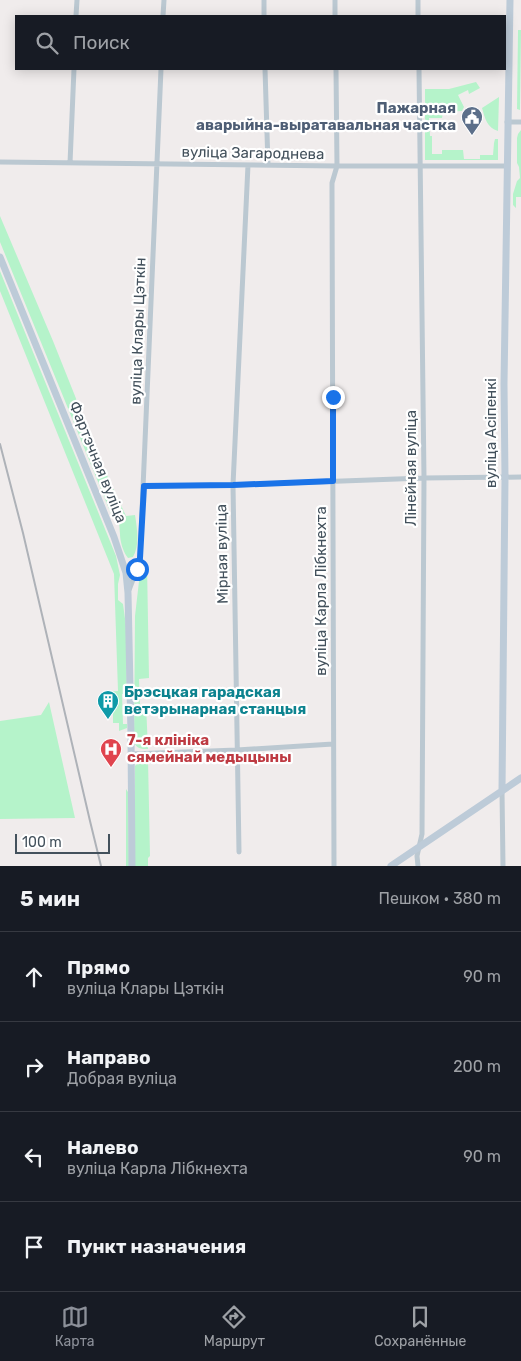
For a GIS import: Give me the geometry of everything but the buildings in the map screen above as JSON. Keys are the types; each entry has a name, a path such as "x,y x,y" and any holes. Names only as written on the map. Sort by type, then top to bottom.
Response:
{"main road":[{"name":"вуліца Асіпенкі","path":"502,791 506,166 510,0"},
{"name":"Фартэчная вуліца","path":"0,257 114,537 126,574 128,593 132,866"},
{"path":"391,866 521,778"}],"street":[{"path":"76,15 77,0"},
{"path":"163,15 164,0"},
{"path":"264,0 264,15"},
{"path":"335,0 335,15"},
{"path":"418,0 418,15"},
{"path":"70,163 74,70"},
{"name":"вуліца Клары Цэткін","path":"128,593 140,558 161,70"},
{"path":"265,70 268,165"},
{"name":"вуліца Карла Лібкнехта","path":"334,866 332,190 337,166 336,70"},
{"name":"Лінейная вуліца","path":"418,866 417,856 422,834 424,478 419,70"},
{"path":"507,122 521,122"},
{"name":"вуліца Загароднева","path":"0,162 506,166"},
{"name":"Мірная вуліца","path":"239,852 233,485 248,165"},
{"path":"144,486 521,477"},
{"path":"131,754 333,744"},
{"name":"вуліца Асіпенкі","path":"502,791 503,866"}],"green space":[{"path":"518,30 521,30 520,110 517,109"},
{"path":"476,82 480,88 469,94 468,90 458,95 464,107 462,111 443,112 442,118 429,118 432,154 442,154 442,150 463,150 464,159 480,159 480,155 493,155 495,139 498,139 498,160 425,160 425,89 449,89"},
{"path":"499,97 498,131 491,128 485,119 482,108"},
{"path":"521,130 521,197 516,197 516,208 513,205 513,194 517,181 520,178 517,163 517,138"},
{"path":"0,216 105,471 126,516 135,515 137,542 133,557 128,558 123,550 118,522 112,516 0,242"},
{"path":"0,271 116,556 120,575 118,600 123,604 126,626 127,694 122,694 123,724 127,724 127,728 119,731 119,723 113,723 113,712 103,712 103,694 105,692 118,691 114,574 0,291"},
{"path":"141,564 147,564 149,678 139,679 140,704 146,704 148,749 139,748 134,741 135,616"},
{"path":"49,702 75,818 0,819 0,721 41,715"},
{"path":"148,759 150,856 148,858 148,866 134,866 135,766 140,760"},
{"path":"126,789 128,792 129,866 126,866"}],"railway":[{"path":"0,444 23,533 101,866"}],"place":[{"name":"Пажарная аварыйна-выратавальная частка","path":"472,136"},
{"name":"Брэсцкая гарадская ветэрынарная станцыя","path":"108,720"},
{"name":"7-я клініка сямейнай медыцыны","path":"111,768"}],"route":[{"path":"137,569 140,558 144,486 333,481 333,397"}]}
